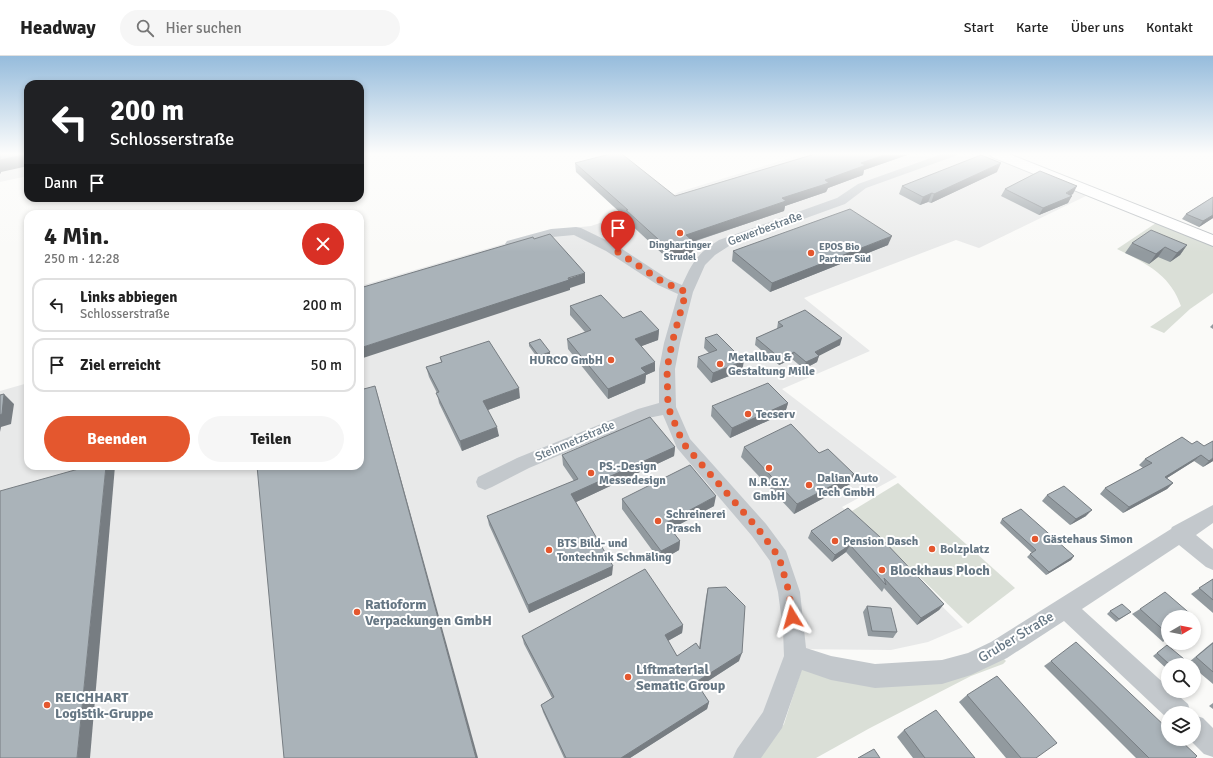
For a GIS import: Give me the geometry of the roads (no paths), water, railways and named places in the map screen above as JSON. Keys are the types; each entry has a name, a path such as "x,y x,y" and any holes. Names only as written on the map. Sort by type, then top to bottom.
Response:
{"main road":[{"path":"1079,187 1213,241"}],"street":[{"name":"Gewerbestraße","path":"795,656 794,630 789,592 779,557 759,530 683,443 668,407 667,369 672,343 686,292 699,264 710,252 724,243 841,201 861,187"},
{"path":"498,249 551,233 576,231 610,248 663,282 686,292"},
{"name":"Steinmetzstraße","path":"485,482 523,463 644,413 668,407"},
{"name":"Gruber Straße","path":"795,656 831,668 875,676 942,672 971,664 999,650 1179,533 1213,513"},
{"path":"1179,533 1213,561"},
{"path":"1065,607 1171,706"},
{"path":"746,758 773,719 795,656"},
{"path":"1201,734 1213,745"}],"place":[{"name":"Dinghartinger Strudel","path":"680,233"},
{"name":"EPOS Bio Partner Süd","path":"811,253"},
{"name":"HURCO GmbH","path":"611,360"},
{"name":"Metallbau & Gestaltung Mille","path":"720,364"},
{"name":"Tecserv","path":"748,414"},
{"name":"N.R.G.Y. GmbH","path":"769,468"},
{"name":"PS.-Design Messedesign","path":"591,473"},
{"name":"Dalian Auto Tech GmbH","path":"809,485"},
{"name":"Schreinerei Prasch","path":"658,521"},
{"name":"Gästehaus Simon","path":"1035,539"},
{"name":"Pension Dasch","path":"835,541"},
{"name":"Bolzplatz","path":"932,549"},
{"name":"BTS Bild- und Tontechnik Schmäling","path":"549,550"},
{"name":"Blockhaus Ploch","path":"882,570"},
{"name":"Ratioform Verpackungen GmbH","path":"357,612"},
{"name":"Liftmaterial Sematic Group","path":"628,677"},
{"name":"REICHHART Logistik-Gruppe","path":"47,705"}]}
